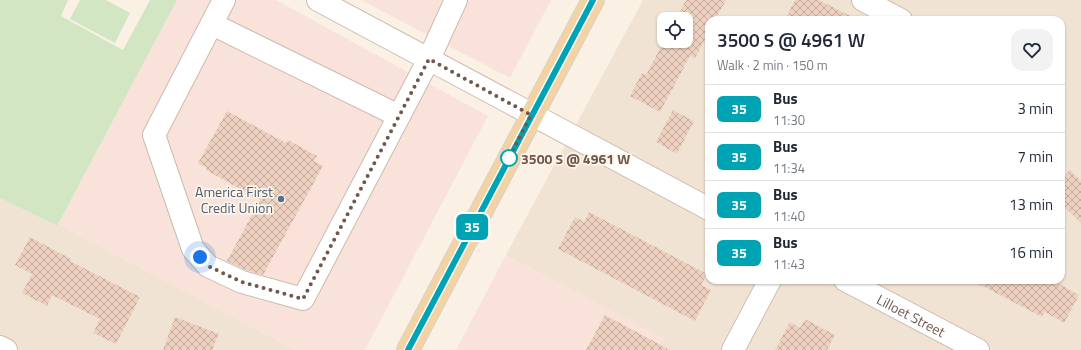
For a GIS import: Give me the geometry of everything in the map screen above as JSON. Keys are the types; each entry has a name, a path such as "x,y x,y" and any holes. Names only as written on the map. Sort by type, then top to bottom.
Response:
{"main road":[{"path":"408,350 593,0"}],"street":[{"path":"224,0 154,135 193,249 208,266 242,282 303,299 429,59 456,0"},
{"path":"318,0 531,115 705,206"},
{"path":"862,0 893,16"},
{"path":"212,24 399,116"},
{"path":"733,350 768,284"},
{"name":"Lilloet Street","path":"853,284 978,350"},
{"path":"0,347 6,350"}],"shaded area":[{"path":"177,0 276,0 488,116 365,350 295,350 58,224"},
{"path":"361,0 551,0 510,78"},
{"path":"643,0 1081,0 1081,350 657,350 663,339 506,255"},
{"path":"0,198 57,226 58,224 295,350 0,350"},
{"path":"506,255 664,338 657,350 456,350"}],"green space":[{"path":"0,0 68,0 61,16 123,50 150,0 177,0 57,226 0,198"},
{"path":"80,0 106,0 130,13 115,43 70,19"}],"building":[{"path":"686,0 726,0 717,16 705,16 705,39 695,58 690,56 660,112 630,96 642,73 646,75 660,48 693,48 693,12 680,12"},
{"path":"795,0 819,0 850,16 787,16"},
{"path":"673,110 694,121 677,154 656,142"},
{"name":"America First Credit Union","path":"227,111 286,143 288,140 317,156 314,161 323,166 263,275 246,270 227,261 260,200 206,170 207,168 198,163"},
{"path":"1070,170 1081,181 1081,223 1065,208 1065,176"},
{"path":"589,212 705,273 705,278 701,285 711,290 695,321 558,249 575,217 584,222"},
{"path":"30,237 71,259 70,261 140,297 116,344 93,333 100,319 52,295 47,306 22,293 32,274 15,265"},
{"path":"979,284 1059,284 1079,295 1064,323 1045,312 1042,317"},
{"path":"605,315 670,350 586,350"},
{"path":"175,317 219,334 212,350 163,350"},
{"path":"805,319 835,335 827,350 775,350 790,322 800,328"}],"bus line":[{"name":"35","path":"408,350 593,0"}],"place":[{"name":"3500 S @ 4961 W","path":"509,158"},
{"name":"America First Credit Union","path":"281,199"}],"route":[{"path":"200,257 208,266 242,282 303,299 429,59 531,115 509,158"}]}
